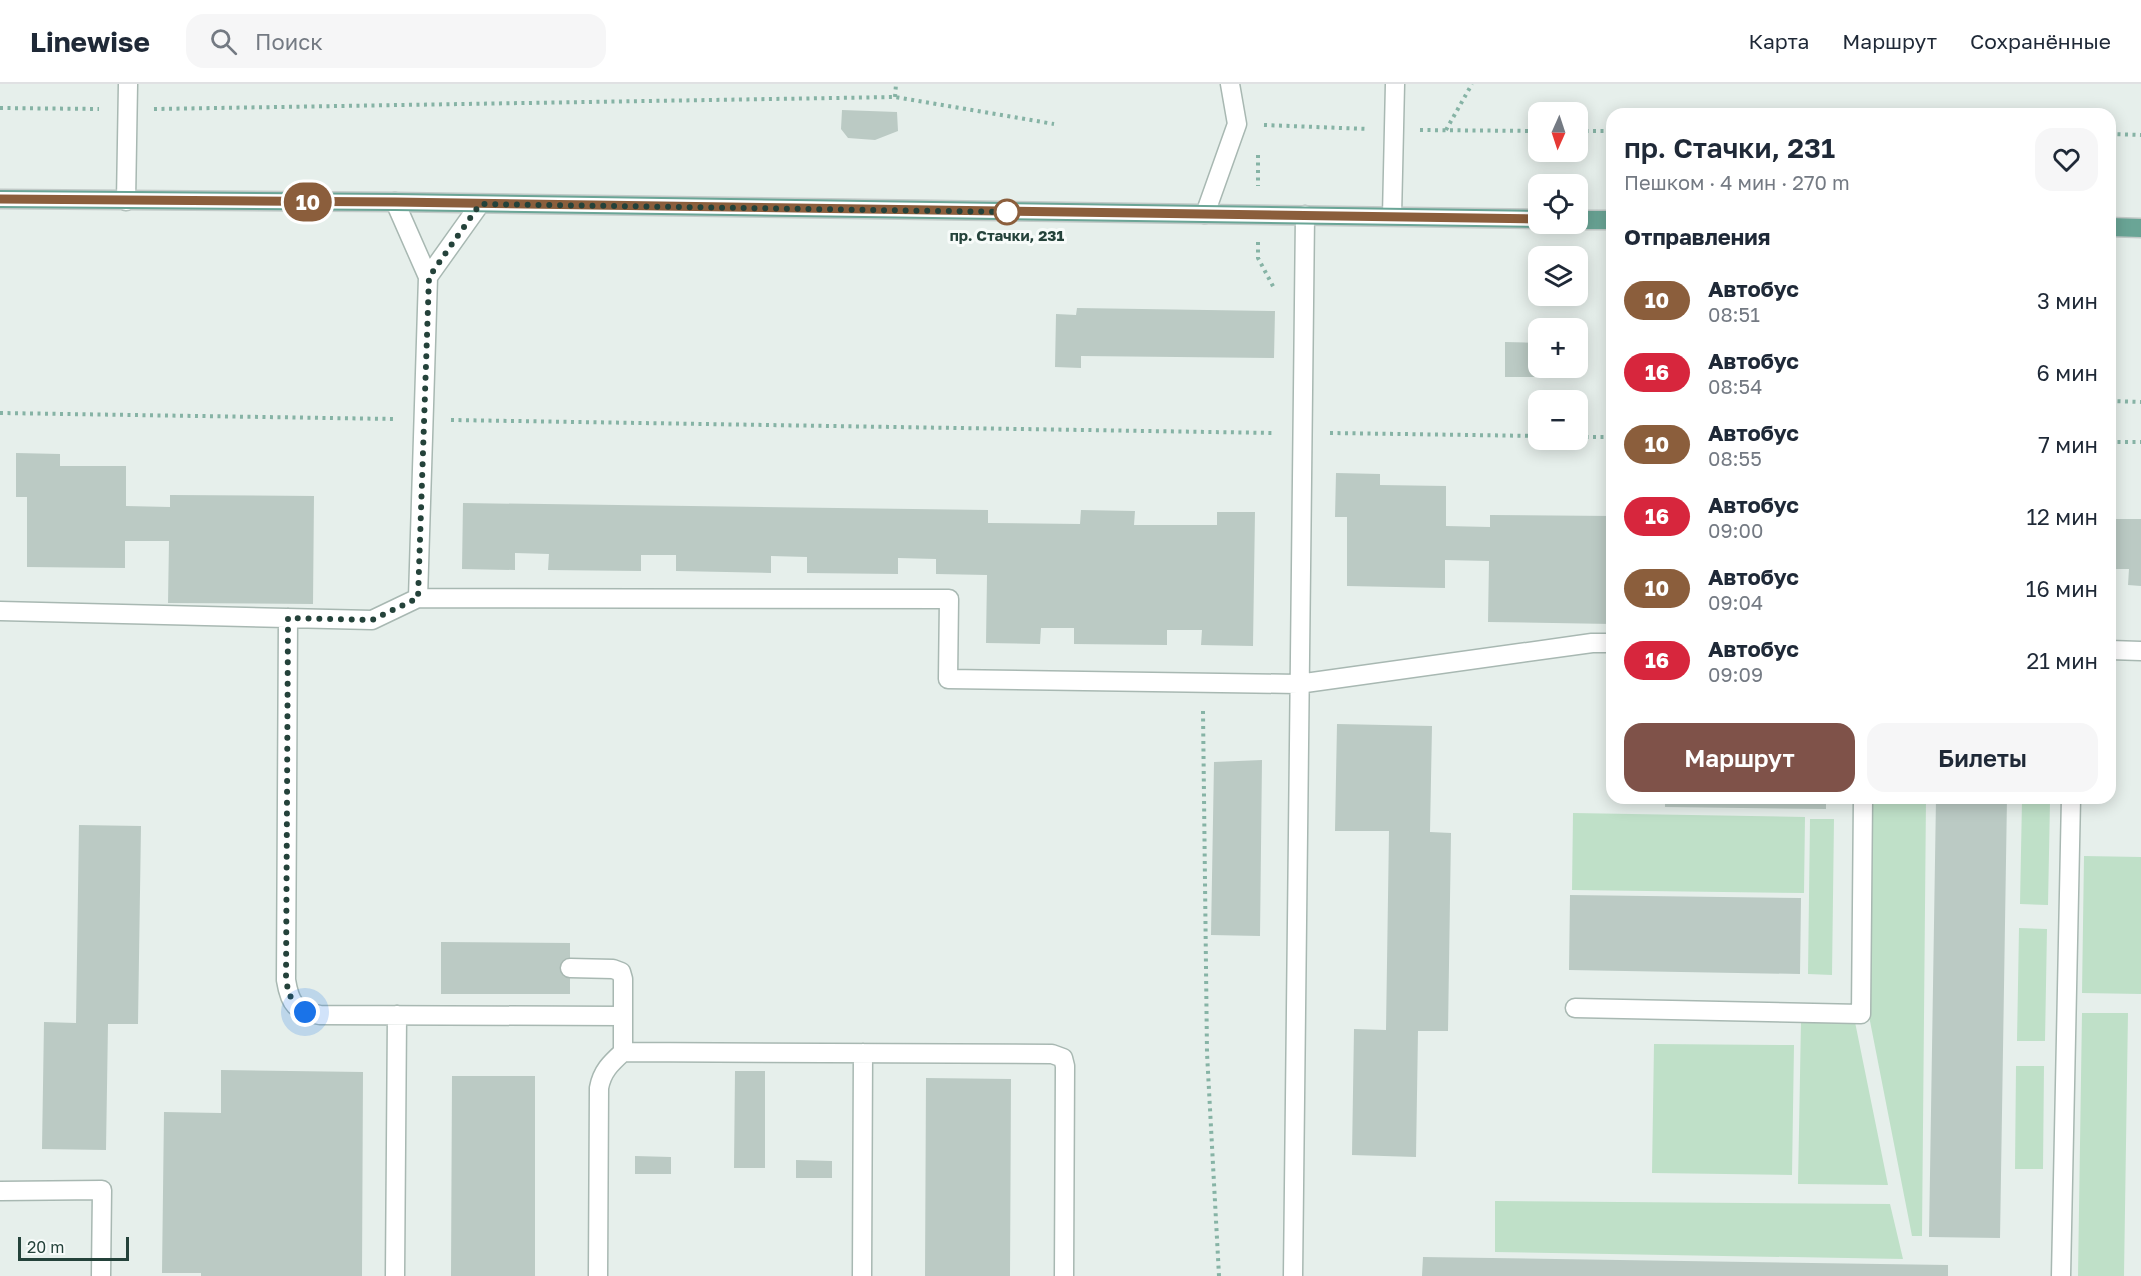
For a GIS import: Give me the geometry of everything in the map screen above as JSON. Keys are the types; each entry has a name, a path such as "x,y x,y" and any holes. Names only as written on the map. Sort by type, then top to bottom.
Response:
{"main road":[{"path":"0,199 395,202 1528,219"},
{"path":"1588,220 1606,220"},
{"path":"2116,227 2141,228"}],"lane":[{"path":"126,201 128,84"},
{"path":"1205,214 1237,124 1230,84"},
{"path":"1392,216 1395,84"},
{"path":"395,202 429,277 418,598"},
{"path":"429,277 480,204"},
{"path":"1293,1276 1305,215"},
{"path":"0,611 372,620 418,598 950,598 948,679 1298,684 1592,643 1606,643"},
{"path":"288,618 286,980 288,994 294,1005 305,1012 320,1015 623,1016"},
{"path":"2116,650 2141,651"},
{"path":"1575,1008 1861,1014 1863,804"},
{"path":"2061,1276 2071,804"},
{"path":"570,968 614,969 621,972 623,978 623,1052"},
{"path":"395,1276 396,1015"},
{"path":"598,1276 599,1088 601,1077 607,1067 623,1052 1052,1054 1063,1058 1065,1066 1064,1276"},
{"path":"862,1276 863,1053"},
{"path":"0,1191 102,1190 101,1276"}],"path":[{"path":"895,97 896,84"},
{"path":"1446,130 1472,84"},
{"path":"0,108 127,110 895,97 1054,124"},
{"path":"1588,131 1606,131"},
{"path":"2116,134 2141,135"},
{"path":"1257,147 1258,258 1280,299"},
{"path":"2116,401 2141,402"},
{"path":"0,413 1528,436"},
{"path":"1588,437 1606,437"},
{"path":"2116,442 2141,442"},
{"path":"1203,683 1207,1053 1219,1276"}],"green space":[{"path":"1873,804 1926,804 1922,1236 1912,1236 1869,1016"},
{"path":"2022,804 2050,804 2048,905 2020,904"},
{"path":"1573,813 1805,817 1804,893 1572,890"},
{"path":"1810,819 1834,819 1832,975 1808,974"},
{"path":"2084,856 2141,857 2141,994 2082,993"},
{"path":"2019,928 2047,929 2045,1041 2017,1041"},
{"path":"2082,1013 2128,1013 2124,1276 2078,1276"},
{"path":"1801,1021 1855,1022 1888,1185 1798,1184"},
{"path":"1654,1044 1794,1045 1792,1175 1652,1173"},
{"path":"2016,1066 2044,1066 2043,1169 2015,1169"},
{"path":"1495,1201 1890,1204 1903,1259 1495,1252"}],"building":[{"path":"842,110 897,112 898,131 875,140 848,138 841,129"},
{"path":"1077,308 1275,311 1274,358 1081,356 1081,368 1055,367 1056,314 1076,315"},
{"path":"1505,342 1528,343 1528,377 1505,377"},
{"path":"16,453 60,454 60,466 126,466 126,506 170,507 170,495 314,496 313,604 168,603 169,541 125,541 125,568 27,567 27,497 16,497"},
{"path":"1336,473 1380,474 1380,485 1446,486 1446,526 1490,527 1490,515 1606,516 1606,624 1488,622 1489,561 1445,560 1445,588 1347,586 1347,517 1335,517"},
{"path":"463,503 988,510 988,523 1080,524 1081,510 1135,511 1134,525 1217,525 1217,512 1255,512 1253,646 1201,645 1202,630 1167,630 1167,645 1074,644 1074,628 1041,628 1040,644 986,643 987,575 936,574 936,559 898,558 898,574 807,573 807,557 771,556 771,573 676,571 676,555 641,555 641,571 548,570 549,554 515,553 515,570 462,569"},
{"path":"2116,519 2141,519 2141,586 2128,585 2129,569 2116,569"},
{"path":"1337,724 1432,726 1430,832 1451,833 1448,1031 1418,1031 1416,1157 1352,1155 1354,1029 1386,1030 1389,831 1335,831"},
{"path":"1262,760 1260,936 1211,935 1214,762"},
{"path":"1665,804 1826,804 1826,809 1665,807"},
{"path":"1936,804 2007,804 2000,1238 1929,1237"},
{"path":"79,825 141,826 138,1024 108,1024 106,1150 42,1149 44,1022 76,1023"},
{"path":"1570,895 1801,898 1800,974 1569,970"},
{"path":"441,942 570,943 570,994 441,994"},
{"path":"221,1070 363,1072 362,1276 201,1276 201,1273 162,1273 164,1112 221,1113"},
{"path":"735,1071 765,1071 765,1168 734,1168"},
{"path":"452,1076 535,1076 535,1276 451,1276"},
{"path":"926,1078 1011,1079 1010,1276 925,1276"},
{"path":"635,1156 671,1157 671,1174 635,1174"},
{"path":"796,1160 832,1161 832,1178 796,1178"},
{"path":"1423,1257 1948,1265 1948,1276 1422,1276"}],"bus line":[{"name":"10","path":"0,199 395,202 1528,219"}],"place":[{"name":"пр. Стачки, 231","path":"1007,212"}],"route":[{"path":"305,1012 294,1005 288,994 286,980 288,618 372,620 418,598 429,277 480,204 1007,212"}]}
